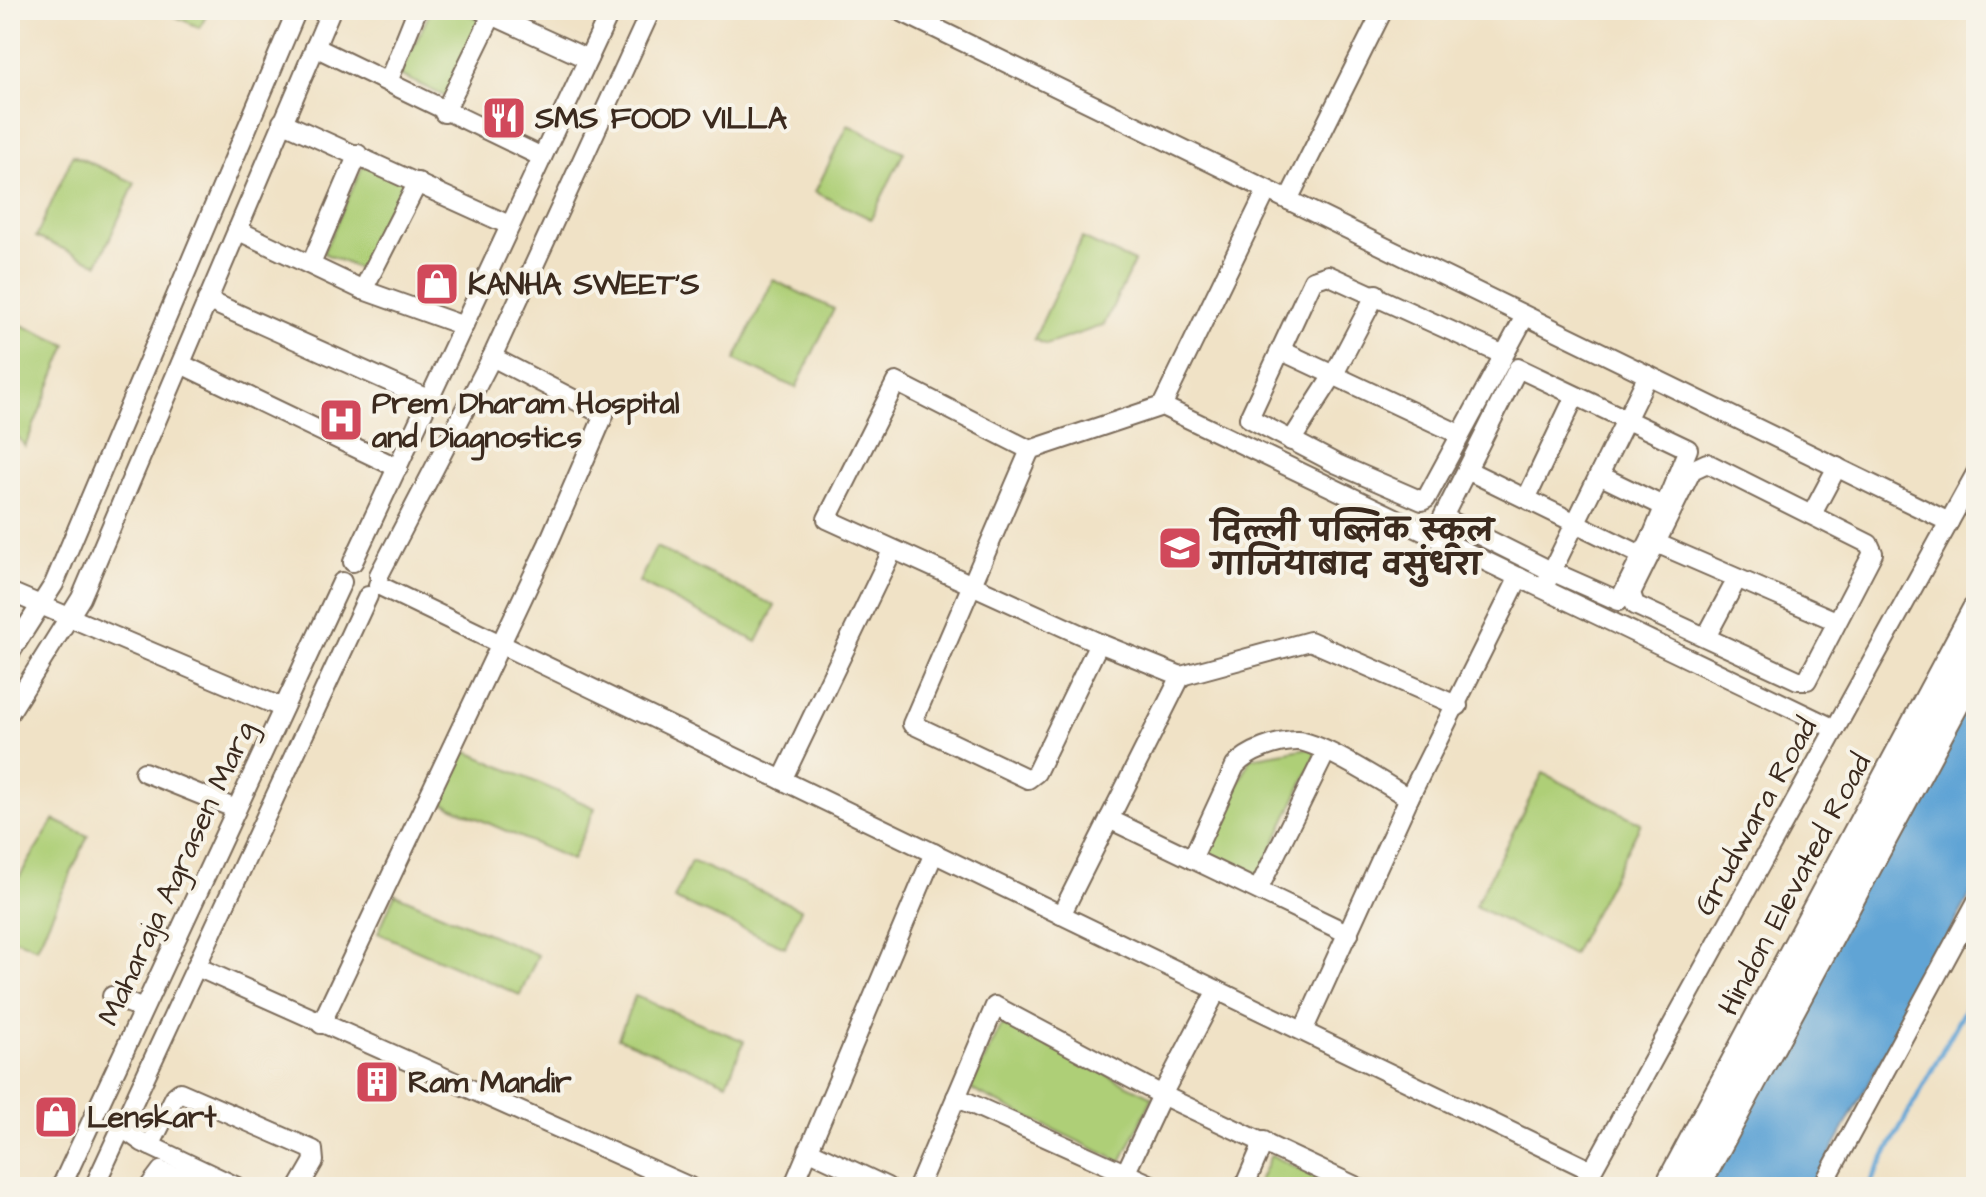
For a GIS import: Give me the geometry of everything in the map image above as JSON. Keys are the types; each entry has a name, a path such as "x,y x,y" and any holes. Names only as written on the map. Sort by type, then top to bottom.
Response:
{"highway":[{"name":"Hindon Elevated Road","path":"1669,1187 1976,611"},
{"name":"Hindon Elevated Road","path":"1695,1187 1976,664"}],"street":[{"path":"10,653 54,584 297,10"},
{"path":"10,712 81,598 331,10"},
{"path":"388,82 417,10"},
{"name":"Maharaja Agrasen Marg","path":"61,1187 342,582 344,570 353,562 398,468 611,10"},
{"name":"Maharaja Agrasen Marg","path":"94,1187 375,585 492,357 651,10"},
{"path":"898,10 1524,318 1949,522"},
{"path":"1288,200 1380,11"},
{"path":"444,113 486,13 588,59"},
{"path":"315,47 444,113 542,157"},
{"path":"282,122 509,225"},
{"path":"311,264 358,154"},
{"path":"363,290 418,182"},
{"path":"1162,406 1267,190"},
{"path":"237,230 363,290 464,326"},
{"path":"1504,355 1376,294 1328,275 1320,275 1313,280 1249,418 1291,441 1422,501 1426,499 1459,434 1504,355 1524,318"},
{"path":"1291,441 1334,374 1376,294"},
{"path":"207,300 430,400"},
{"path":"1282,351 1459,434"},
{"path":"321,1024 604,415 492,357"},
{"path":"181,364 398,468"},
{"path":"1458,706 1310,641 1181,676 1099,643 827,519 896,382 1030,450 1162,406 1519,577 1547,580 1616,601 1622,597 1648,549 1692,470 1707,463 1861,537 1873,553 1807,680 1798,680 1635,605 1631,593 1648,549 1688,449 1627,417 1518,368 1443,517 1547,580 1835,729"},
{"path":"1547,580 1648,375"},
{"path":"1527,497 1575,396"},
{"path":"1030,450 912,724 1028,779 1036,773 1099,643"},
{"path":"1812,514 1837,467"},
{"path":"1467,470 1576,520 1648,549 1737,579 1836,621"},
{"name":"Grudwara Road","path":"1588,1179 1976,473"},
{"path":"1599,475 1665,507"},
{"path":"782,780 892,551"},
{"path":"353,562 366,561 375,585 1303,1031 1588,1179"},
{"path":"1303,1031 1409,798 1458,706 1519,577"},
{"path":"1706,637 1737,579"},
{"path":"342,582 351,596 375,585"},
{"path":"10,592 283,708"},
{"path":"1061,915 1181,676"},
{"path":"1192,859 1235,766 1244,756 1298,741 1326,752 1409,798"},
{"path":"1258,890 1326,752"},
{"path":"144,772 236,809"},
{"path":"1109,819 1349,934"},
{"path":"793,1187 934,853"},
{"path":"1822,1187 1976,903"},
{"path":"197,967 690,1187"},
{"path":"1122,1180 1217,990"},
{"path":"112,996 143,1009"},
{"path":"918,1187 994,1006 1162,1095 1357,1187"},
{"path":"150,1146 180,1092 313,1150 314,1161 299,1187"},
{"path":"956,1097 1122,1180 1156,1187"},
{"path":"122,1128 150,1146 237,1187"},
{"path":"1244,1187 1264,1141"},
{"path":"808,1150 887,1187"},
{"path":"149,1187 161,1171 201,1187"}],"green space":[{"path":"162,10 209,10 200,28"},
{"path":"431,10 460,10 485,22 448,98 400,75"},
{"path":"848,125 904,152 871,219 815,192"},
{"path":"73,155 135,183 98,264 36,237"},
{"path":"366,159 412,180 369,273 323,253"},
{"path":"1082,238 1134,262 1104,325 1046,345 1034,339"},
{"path":"773,280 834,309 796,388 735,360"},
{"path":"10,320 67,345 25,447 10,425"},
{"path":"656,547 775,606 757,642 639,582"},
{"path":"1308,748 1317,753 1258,878 1204,854 1251,758"},
{"path":"461,749 595,808 572,860 438,801"},
{"path":"1543,773 1641,823 1572,955 1475,906"},
{"path":"54,820 88,836 37,948 10,937 10,892"},
{"path":"691,861 801,909 785,947 674,899"},
{"path":"395,894 538,955 520,995 378,933"},
{"path":"635,996 744,1041 727,1083 618,1038"},
{"path":"1002,1024 1153,1097 1121,1162 970,1089"},
{"path":"1271,1155 1336,1187 1256,1187"}],"water":[{"path":"1976,671 1976,884 1812,1187 1703,1187"}],"waterway":[{"path":"1868,1187 1976,989"}],"place":[{"name":"SMS FOOD VILLA","path":"504,118"},
{"name":"KANHA SWEET'S","path":"437,284"},
{"name":"Prem Dharam Hospital and Diagnostics","path":"341,420"},
{"name":"दिल्ली पब्लिक स्कूल गाजियाबाद वसुंधरा","path":"1180,548"},
{"name":"Ram Mandir","path":"377,1082"},
{"name":"Lenskart","path":"56,1117"}]}
